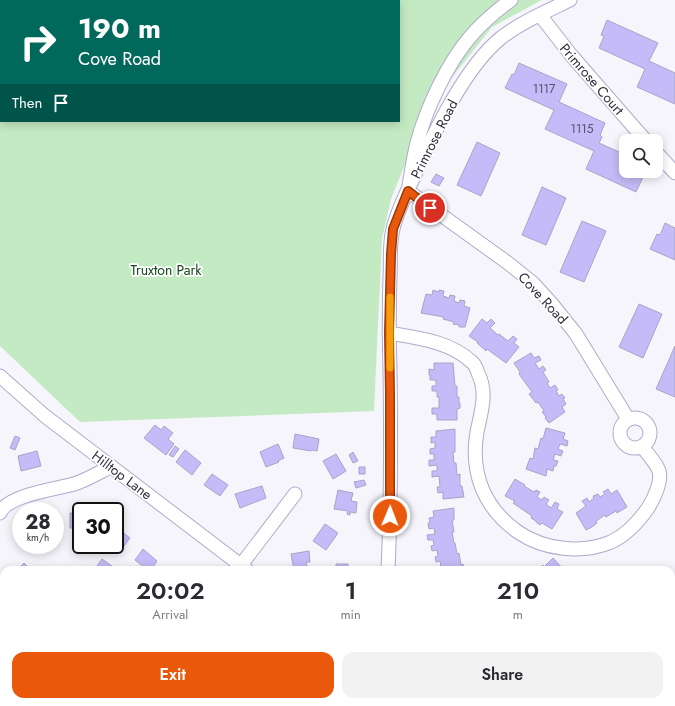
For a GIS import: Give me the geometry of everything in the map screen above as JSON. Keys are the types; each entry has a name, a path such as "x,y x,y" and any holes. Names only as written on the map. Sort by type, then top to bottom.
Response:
{"street":[{"path":"408,191 417,143 432,100 451,64 470,37 494,13 511,0"},
{"name":"Primrose Road","path":"388,566 390,459 389,333 393,229 428,147 456,96 476,64 503,36 570,0"},
{"name":"Primrose Court","path":"540,15 571,56 640,134"},
{"path":"663,160 675,173"},
{"name":"Cove Road","path":"408,191 508,263 533,284 552,304 576,334 628,420"},
{"path":"389,333 429,340 455,350 474,364 482,382 484,403 477,433 476,457 478,477 489,504 496,514 519,533 532,540 558,548 572,549 594,547 611,542 632,526 640,519 655,498 660,472 642,446"},
{"name":"Hilltop Lane","path":"0,376 45,416 241,566"},
{"path":"634,418 639,419 646,424 649,428 648,439 642,446 632,448 623,442 620,438 620,429 622,424 634,418"},
{"path":"0,513 1,510 15,500 31,494 76,484 111,467"},
{"path":"245,566 295,494"}],"green space":[{"name":"Truxton Park","path":"400,0 542,0 492,27 446,85 409,155 391,199 382,239 374,411 80,422 0,346 0,122 400,122"}],"building":[{"path":"607,20 658,43 649,61 675,73 675,104 637,87 645,69 599,48 604,36 601,35"},
{"path":"519,63 567,84 559,102 605,123 600,135 602,137 599,143 619,152 619,178 643,178 636,192 586,169 594,151 545,129 554,110 505,88 512,74 514,75"},
{"path":"477,142 500,153 481,196 457,185"},
{"path":"436,174 444,178 439,186 431,182"},
{"path":"542,187 566,198 546,245 522,235"},
{"path":"582,221 606,231 584,282 560,272"},
{"path":"665,223 675,228 675,260 650,249 657,234 660,235"},
{"path":"433,290 439,292 439,290 444,291 443,296 449,298 450,295 455,296 454,301 459,303 460,300 465,301 464,306 470,308 465,327 459,327 459,325 453,324 454,322 443,319 444,317 421,313 426,294 432,295"},
{"path":"639,304 662,314 643,358 619,347"},
{"path":"482,319 487,323 491,319 495,323 490,328 508,341 513,336 517,339 514,343 519,347 506,363 487,349 486,351 477,343 478,342 469,336"},
{"path":"675,346 675,397 656,389"},
{"path":"531,353 534,358 539,356 541,360 535,363 539,369 543,366 546,370 543,372 549,382 547,383 550,388 555,385 559,396 562,394 565,398 563,399 566,404 562,407 565,412 549,423 545,418 546,417 542,412 544,411 538,402 536,403 529,394 532,392 519,374 520,372 514,363"},
{"path":"434,363 453,363 455,386 457,386 457,397 459,397 460,403 460,408 457,409 457,420 437,420 437,414 432,414 432,408 439,408 439,397 437,397 437,391 432,391 432,386 436,386 436,380 430,380 429,375 429,369 434,370"},
{"path":"155,425 161,430 164,426 173,433 168,439 174,444 166,455 144,438"},
{"path":"546,428 565,433 563,439 568,441 567,446 560,444 558,449 563,451 561,456 555,454 553,460 558,461 556,466 554,466 553,471 547,469 546,476 526,469 530,458 533,459 535,448 538,449 541,438 543,439"},
{"path":"455,429 455,452 453,452 454,463 456,463 457,475 460,474 460,486 462,486 464,497 443,499 443,492 438,493 437,487 440,487 439,476 432,477 432,471 437,471 437,465 429,466 429,460 434,460 434,454 430,454 430,449 435,448 435,442 431,443 431,437 436,437 436,431"},
{"path":"295,434 319,439 317,451 293,448"},
{"path":"15,436 20,438 15,450 10,448"},
{"path":"278,444 284,458 278,461 279,462 266,467 260,452"},
{"path":"175,446 179,449 173,457 169,455"},
{"path":"185,450 201,463 192,475 176,462"},
{"path":"37,451 41,466 21,471 18,456"},
{"path":"353,452 358,461 353,463 349,455"},
{"path":"336,454 346,471 333,479 323,461"},
{"path":"359,467 365,467 365,474 359,474"},
{"path":"212,474 228,485 220,496 204,485"},
{"path":"515,479 534,492 536,490 540,492 537,497 542,500 544,497 549,500 546,504 551,508 555,502 559,504 557,509 563,512 552,529 542,523 540,525 531,518 532,516 513,503 515,501 505,496"},
{"path":"364,480 366,485 356,488 354,482"},
{"path":"262,486 266,498 240,508 235,494"},
{"path":"608,489 611,494 617,490 627,507 606,517 605,515 596,521 597,523 592,527 586,530 576,513 586,506 582,501 587,498 589,502 594,498 593,496 598,494 600,497 605,494 603,492"},
{"path":"338,490 353,493 351,501 357,502 356,513 350,512 350,515 347,514 348,511 334,509"},
{"path":"454,508 454,520 452,520 454,532 452,532 457,554 459,553 461,565 463,564 463,566 441,566 440,561 436,562 435,557 438,556 437,550 432,551 431,546 434,545 433,540 428,540 427,535 435,534 434,528 429,529 428,523 430,523 429,518 434,517 433,511"},
{"path":"70,513 72,513 72,528 70,528"},
{"path":"325,524 338,533 326,550 313,541"},
{"path":"124,534 130,538 124,546"},
{"path":"143,549 157,561 154,566 143,566 135,560"},
{"path":"309,551 310,562 306,562 307,566 293,566 291,554"},
{"path":"553,558 560,566 545,566"},
{"path":"102,559 112,566 97,566"},
{"path":"336,564 348,564 348,566 336,566"}],"slow traffic":[{"path":"390,297 390,368"}],"route":[{"path":"390,516 389,333 393,229 408,191 430,208"}]}
